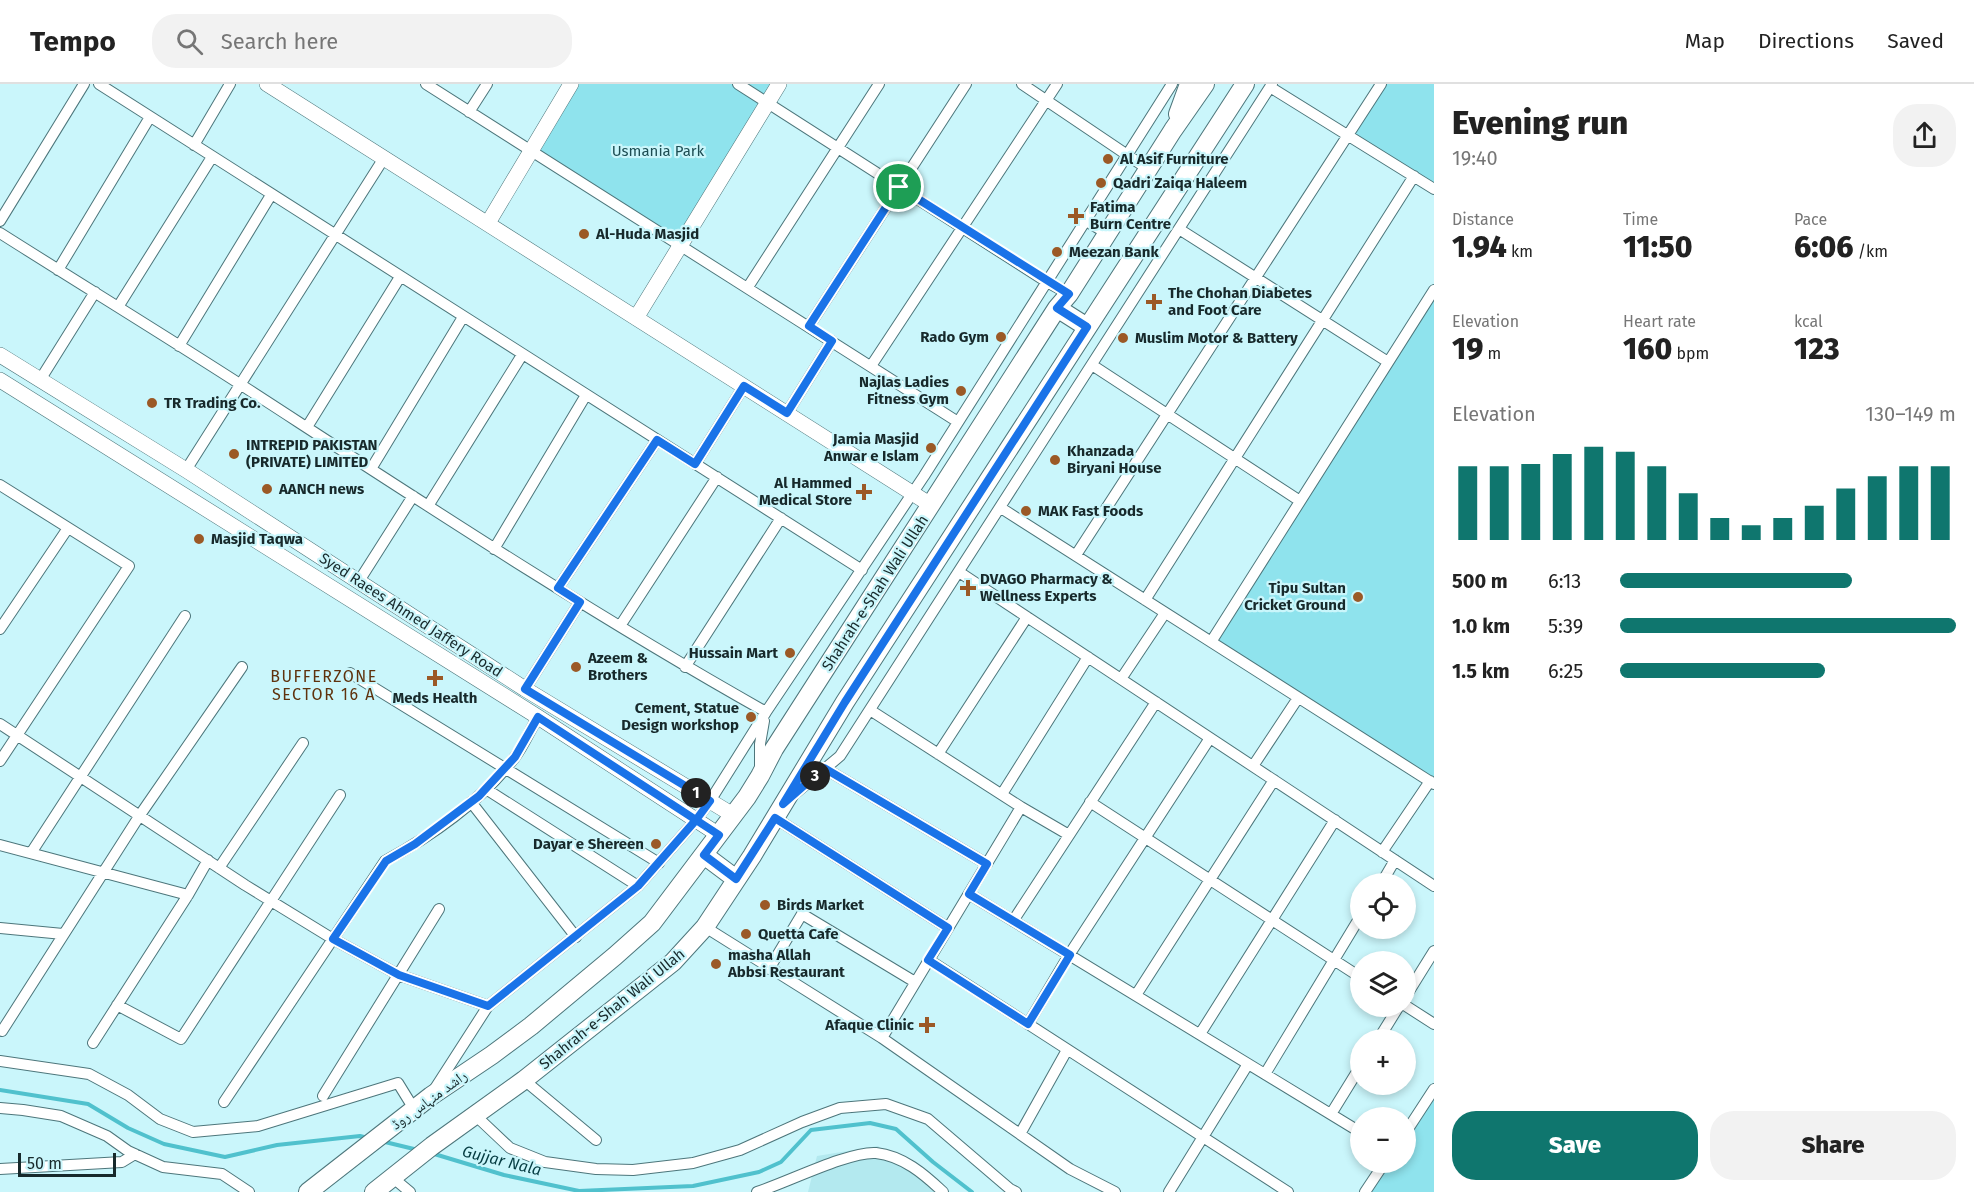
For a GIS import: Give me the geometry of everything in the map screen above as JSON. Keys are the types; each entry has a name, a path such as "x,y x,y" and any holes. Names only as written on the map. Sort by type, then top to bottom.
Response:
{"main road":[{"path":"267,84 931,505"},
{"path":"488,223 571,84"},
{"path":"636,318 779,84"},
{"path":"1173,130 1189,84"},
{"name":"Shahrah-e-Shah Wali Ullah","path":"492,1055 548,1012 652,923 719,835 760,776 774,749 1057,308 1069,294 1173,130 1205,84"},
{"name":"Shahrah-e-Shah Wali Ullah","path":"392,1177 524,1080 673,962 705,927 845,702 1245,84"},
{"path":"1057,308 1087,327"},
{"path":"0,378 7,369 3,358"},
{"name":"Syed Raees Ahmed Jaffery Road","path":"3,358 186,470 525,689 733,815"},
{"path":"14,389 10,383 12,376 16,371 24,370"},
{"name":"Syed Raees Ahmed Jaffery Road","path":"0,378 14,389 538,717 719,835"},
{"path":"704,855 736,879"},
{"name":"راشد منہاس روڈ","path":"308,1192 431,1095 492,1055"},
{"path":"374,1192 392,1177"}],"street":[{"path":"0,221 84,84"},
{"path":"99,84 862,570"},
{"path":"194,145 230,84"},
{"path":"426,84 958,422"},
{"path":"469,112 487,84"},
{"path":"738,84 1069,294"},
{"path":"748,287 879,84"},
{"path":"809,326 966,84"},
{"path":"1023,84 1149,169"},
{"path":"871,366 1057,84"},
{"path":"431,1095 488,1006 638,886 710,801 766,712 977,393 1172,84"},
{"path":"1076,555 1381,84"},
{"path":"948,928 779,811 824,768 840,756 1271,85 1434,189"},
{"path":"58,270 150,117"},
{"path":"118,308 212,157"},
{"path":"186,470 384,158"},
{"path":"1145,600 1414,176"},
{"path":"179,346 271,195"},
{"path":"1086,221 1108,234"},
{"path":"1179,229 1388,362"},
{"path":"0,233 241,385 494,549 685,666 766,712"},
{"path":"307,428 400,277"},
{"path":"40,380 94,292"},
{"path":"1210,642 1432,296"},
{"path":"371,469 464,317"},
{"path":"787,413 832,341"},
{"path":"428,507 522,355"},
{"path":"1092,365 1300,501"},
{"path":"695,464 744,386"},
{"path":"977,393 995,405"},
{"path":"494,549 586,395"},
{"path":"558,588 657,440"},
{"path":"620,626 717,477"},
{"path":"0,485 129,566 0,761"},
{"path":"359,581 413,496"},
{"path":"1001,508 1432,783 1382,852"},
{"path":"685,666 780,518"},
{"path":"0,629 68,528"},
{"path":"959,572 1434,885"},
{"path":"525,689 580,602"},
{"path":"1121,679 1165,613"},
{"path":"31,853 185,616"},
{"path":"938,754 1027,617"},
{"path":"1002,794 1088,657"},
{"path":"2,1031 140,815 242,668"},
{"path":"350,673 659,863"},
{"path":"1252,766 1299,698"},
{"path":"1013,921 1156,702"},
{"path":"870,710 1021,807 1069,835"},
{"path":"760,776 760,744 766,712"},
{"path":"224,1102 386,861 415,844 486,789 515,757 538,717"},
{"path":"0,724 219,868 333,939 399,975 488,1006"},
{"path":"1028,1024 1210,738"},
{"path":"219,868 303,743"},
{"path":"824,768 987,864"},
{"path":"1136,996 1274,780"},
{"path":"486,789 638,886"},
{"path":"117,1005 181,1039 340,795"},
{"path":"471,802 576,937"},
{"path":"1090,802 1350,970"},
{"path":"882,1038 1021,807"},
{"path":"1200,1034 1335,820"},
{"path":"0,845 188,895"},
{"path":"93,1043 208,860"},
{"path":"1387,873 1395,860"},
{"path":"969,894 1350,1126"},
{"path":"323,1096 439,909"},
{"path":"769,969 802,914 915,982"},
{"path":"705,927 882,1038 1070,1169 1115,1192"},
{"path":"0,928 63,934"},
{"path":"1265,1074 1350,934"},
{"path":"1416,980 1434,951"},
{"path":"928,960 1288,1192"},
{"path":"1416,1012 1434,1024"},
{"path":"1020,1134 1067,1050"},
{"path":"0,1061 89,1074 129,1095 160,1119 194,1132 258,1126 398,1083 414,1108"},
{"path":"1169,1192 1248,1064"},
{"path":"524,1080 596,1140"},
{"path":"1331,1114 1350,1083"},
{"path":"1416,1117 1434,1089"},
{"path":"475,1115 510,1148 545,1162 633,1170 693,1163 740,1150 802,1122 840,1108 886,1104 928,1119 1016,1192"},
{"path":"0,1108 61,1116 107,1136 135,1154 163,1167 222,1174 249,1192"},
{"path":"757,1192 856,1155 876,1153 905,1161 943,1192"},
{"path":"0,1169 122,1162 135,1154"},
{"path":"1365,1192 1378,1173"},
{"path":"392,1177 410,1192"},
{"path":"1265,1192 1271,1182"}],"shaded area":[{"path":"878,1146 936,1192 808,1192 817,1156"}],"green space":[{"name":"Usmania Park","path":"573,84 779,84 681,245 531,152"},
{"path":"1381,84 1434,84 1434,189 1351,131"},
{"path":"1434,290 1434,784 1211,642"},
{"path":"1434,1098 1434,1192 1372,1192 1384,1173 1416,1173 1416,1126"}],"waterway":[{"name":"Gujjar Nala","path":"0,1090 88,1104 128,1128 164,1144 225,1157 277,1145 360,1136 368,1138"},
{"name":"Gujjar Nala","path":"431,1153 504,1175 579,1191 693,1186 759,1172 781,1162 811,1130 870,1123 896,1129 972,1192"},
{"name":"Gujjar Nala","path":"381,1141 418,1150"}],"place":[{"name":"Al Asif Furniture","path":"1108,159"},
{"name":"Qadri Zaiqa Haleem","path":"1101,183"},
{"name":"Fatima Burn Centre","path":"1076,216"},
{"name":"Al-Huda Masjid","path":"584,234"},
{"name":"Meezan Bank","path":"1057,252"},
{"name":"The Chohan Diabetes and Foot Care","path":"1154,302"},
{"name":"Rado Gym","path":"1001,337"},
{"name":"Muslim Motor & Battery","path":"1123,338"},
{"name":"Najlas Ladies Fitness Gym","path":"961,391"},
{"name":"TR Trading Co.","path":"152,403"},
{"name":"Jamia Masjid Anwar e Islam","path":"931,448"},
{"name":"INTREPID PAKISTAN (PRIVATE) LIMITED","path":"234,454"},
{"name":"Khanzada Biryani House","path":"1055,460"},
{"name":"AANCH news","path":"267,489"},
{"name":"Al Hammed Medical Store","path":"864,492"},
{"name":"MAK Fast Foods","path":"1026,511"},
{"name":"Masjid Taqwa","path":"199,539"},
{"name":"DVAGO Pharmacy & Wellness Experts","path":"968,588"},
{"name":"Tipu Sultan Cricket Ground","path":"1358,597"},
{"name":"Hussain Mart","path":"790,653"},
{"name":"Azeem & Brothers","path":"576,667"},
{"name":"Meds Health","path":"435,678"},
{"name":"Cement, Statue Design workshop","path":"751,717"},
{"name":"Dayar e Shereen","path":"656,844"},
{"name":"Birds Market","path":"765,905"},
{"name":"Quetta Cafe","path":"746,934"},
{"name":"masha Allah Abbsi Restaurant","path":"716,964"},
{"name":"Afaque Clinic","path":"927,1025"}],"district":[{"name":"BUFFERZONE SECTOR 16 A","path":"324,685"}],"route":[{"path":"899,187 809,326 832,341 787,413 744,386 695,464 657,440 558,588 580,602 525,689 710,801 696,820 638,886 488,1006 399,975 333,939 386,861 415,844 479,796 515,757 538,717 696,820 719,835 704,855 736,879 775,818 948,928 928,960 1028,1024 1070,955 969,894 987,864 824,768 783,804 845,702 1087,327 1057,308 1069,294 899,187"}]}
